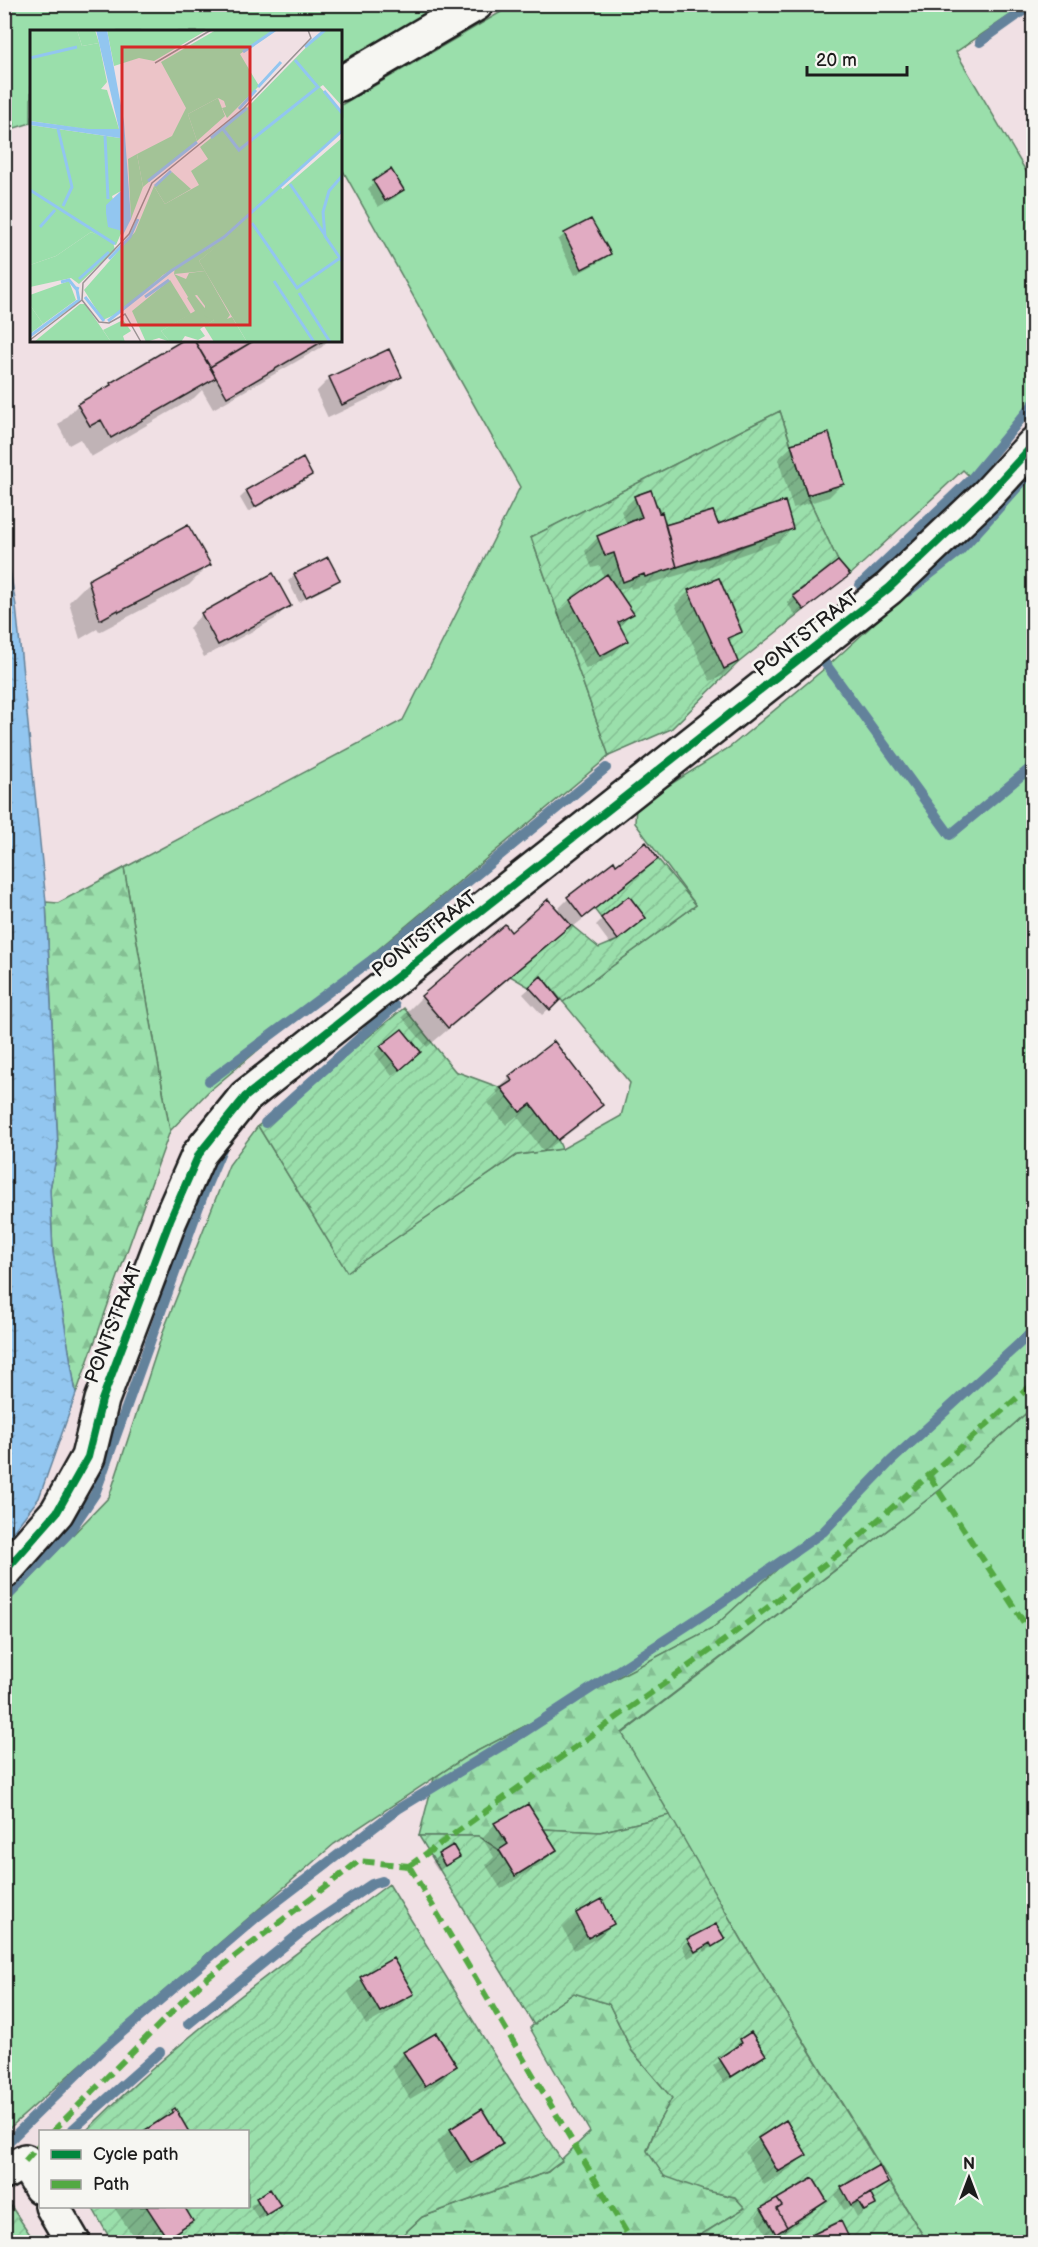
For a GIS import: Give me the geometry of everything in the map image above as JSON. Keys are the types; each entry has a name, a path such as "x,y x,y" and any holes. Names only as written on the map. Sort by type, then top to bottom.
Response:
{"street":[{"path":"342,83 476,4"},
{"name":"PONTSTRAAT","path":"4,1572 57,1512 88,1457 102,1400 170,1220 199,1154 245,1097 889,588 988,494 1034,444"},
{"path":"53,2208 73,2242"}],"green space":[{"path":"5,5 449,5 342,68 342,30 30,30 30,123 5,131"},
{"path":"513,5 1025,5 956,52 1033,183 1033,411 983,470 972,479 963,470 850,575 838,561 807,495 844,484 829,434 791,444 780,411 531,537 609,756 208,1092 170,1131 124,868 403,720 520,487 342,169 342,104"},
{"path":"780,411 807,495 838,561 793,595 804,610 738,663 671,729 609,756 531,537","holes":["650,490 665,525 713,511 718,524 784,501 793,528 725,553 623,581 614,553 627,522 642,517 634,496","719,578 742,631 728,638 736,659 689,590"]},
{"path":"1033,468 1033,1335 714,1627 464,1758 334,1844 5,2132 4,1606 109,1497 164,1329 229,1165 258,1126 347,1271 517,1155 562,1149 621,1116 630,1083 563,1002 696,905 635,823 636,806 730,747 830,664 974,532"},
{"path":"658,859 696,905 563,1002 541,976 529,987 510,976 571,925 599,948 618,940 646,918 629,896 601,918 594,909"},
{"path":"124,868 170,1131 76,1394 53,1253 50,1189 58,1148 46,902 58,903"},
{"path":"404,1008 455,1071 501,1088 520,1112 531,1104 558,1140 562,1149 517,1155 347,1272 258,1126"},
{"path":"1033,1335 1033,1407 941,1489 622,1733 670,1815 600,1832 495,1823 508,1844 499,1850 478,1836 419,1836 434,1778 464,1758 714,1627"},
{"path":"1033,1407 1033,2242 927,2242 743,1942 622,1734 941,1489"},
{"path":"670,1815 743,1942 879,2165 841,2187 858,2201 864,2211 876,2204 870,2193 888,2183 891,2184 927,2242 851,2242 840,2221 797,2242 689,2242 745,2208 735,2197 703,2190 664,2176 647,2151 657,2125 672,2098 632,2051 609,2004 574,1993 549,2010 534,2025 419,1836 478,1836 499,1850 515,1876 557,1850 544,1829 600,1832","holes":["602,1900 614,1924 589,1937 576,1913","751,2032 766,2055 731,2077 719,2058 742,2043 740,2039","786,2120 806,2155 778,2172 758,2138","813,2178 827,2201 776,2234 761,2209"]},
{"path":"389,1884 562,2161 547,2172 422,2217 395,2242 246,2242 244,2239 238,2242 112,2242 93,2208 249,2208 249,2130 87,2130 194,2033","holes":["393,1959 413,1994 380,2012 361,1978","436,2033 457,2066 425,2086 404,2052","482,2109 503,2144 471,2163 450,2129"]},
{"path":"574,1993 609,2004 632,2051 672,2098 657,2125 647,2150 703,2190 735,2197 745,2208 689,2242 395,2242 422,2217 548,2172 590,2132 530,2028 549,2010"},
{"path":"11,2206 35,2242 11,2242 5,2232 4,2210"}],"water":[{"path":"4,535 16,606 46,902 58,1148 50,1189 53,1253 76,1394 39,1498 5,1542"}],"building":[{"path":"4,89 14,124 4,126"},
{"path":"391,169 404,190 385,201 373,181"},
{"path":"591,219 611,254 582,269 564,233"},
{"path":"180,342 195,342 216,378 111,438 101,420 90,426 77,404 111,385 110,383"},
{"path":"195,342 252,342 210,367"},
{"path":"252,342 322,342 227,397 210,367"},
{"path":"389,349 402,377 342,405 329,377"},
{"path":"829,433 844,484 807,495 791,444"},
{"path":"303,458 312,475 255,507 246,490"},
{"path":"651,490 659,513 662,512 677,567 645,577 644,574 623,582 614,553 605,556 597,536 642,517 634,496"},
{"path":"785,501 793,529 677,567 665,525 713,511 718,524"},
{"path":"188,525 211,565 100,620 88,580"},
{"path":"328,557 340,580 306,597 294,574"},
{"path":"838,561 850,575 804,610 793,596"},
{"path":"273,573 291,606 218,645 201,613"},
{"path":"607,574 634,614 618,622 628,641 600,656 570,600"},
{"path":"719,578 742,632 728,638 738,662 724,669 688,590"},
{"path":"646,842 658,859 583,918 567,897 614,861 616,865"},
{"path":"629,896 646,918 618,940 601,918"},
{"path":"548,899 571,925 448,1028 421,996 505,924 511,932"},
{"path":"541,976 560,1000 550,1010 529,987"},
{"path":"402,1029 421,1052 400,1070 380,1046"},
{"path":"554,1041 603,1105 558,1140 531,1104 520,1112 501,1088 512,1081 509,1076"},
{"path":"528,1804 557,1850 515,1876 499,1850 508,1844 494,1823"},
{"path":"453,1845 460,1857 445,1866 438,1854"},
{"path":"602,1899 614,1924 588,1938 576,1913"},
{"path":"716,1924 725,1939 712,1947 710,1943 695,1952 687,1939"},
{"path":"393,1958 414,1994 380,2012 360,1977"},
{"path":"751,2032 766,2055 731,2077 719,2058 742,2043 740,2039"},
{"path":"436,2033 457,2066 425,2086 403,2052"},
{"path":"175,2108 188,2130 145,2130 173,2112"},
{"path":"482,2109 503,2144 471,2163 450,2129"},
{"path":"786,2120 807,2155 778,2172 758,2138"},
{"path":"879,2165 888,2183 851,2205 841,2187"},
{"path":"813,2178 827,2201 787,2227 777,2209 782,2206 777,2199"},
{"path":"270,2189 281,2206 266,2215 256,2198"},
{"path":"870,2193 876,2205 864,2211 858,2201"},
{"path":"777,2199 782,2206 777,2209 787,2227 776,2234 761,2208"},
{"path":"147,2208 185,2208 193,2221 167,2238"},
{"path":"841,2221 851,2242 797,2242"}],"waterway":[{"path":"980,42 1033,4"},
{"path":"860,585 972,478 1034,403"},
{"path":"907,592 960,551 1034,469"},
{"path":"822,659 950,835 1034,765"},
{"path":"209,1081 385,950 606,768"},
{"path":"265,1123 395,1006"},
{"path":"4,1600 68,1534 95,1494 206,1187 225,1142"},
{"path":"4,2146 105,2047 258,1916 398,1809 521,1734 714,1608 823,1532 891,1461 1034,1330"},
{"path":"188,2024 305,1929 372,1884 382,1881"},
{"path":"73,2129 160,2052"}],"marked path":[{"path":"409,1866 718,1645 846,1548 1034,1383"},
{"path":"929,1476 1034,1638"},
{"path":"54,2130 203,1981 359,1861 409,1866"},
{"path":"409,1866 632,2242"},
{"path":"25,2161 39,2145"}],"cycle path":[{"path":"4,1572 57,1512 88,1457 102,1400 170,1220 199,1154 245,1097 889,588 988,494 1034,444"}]}
